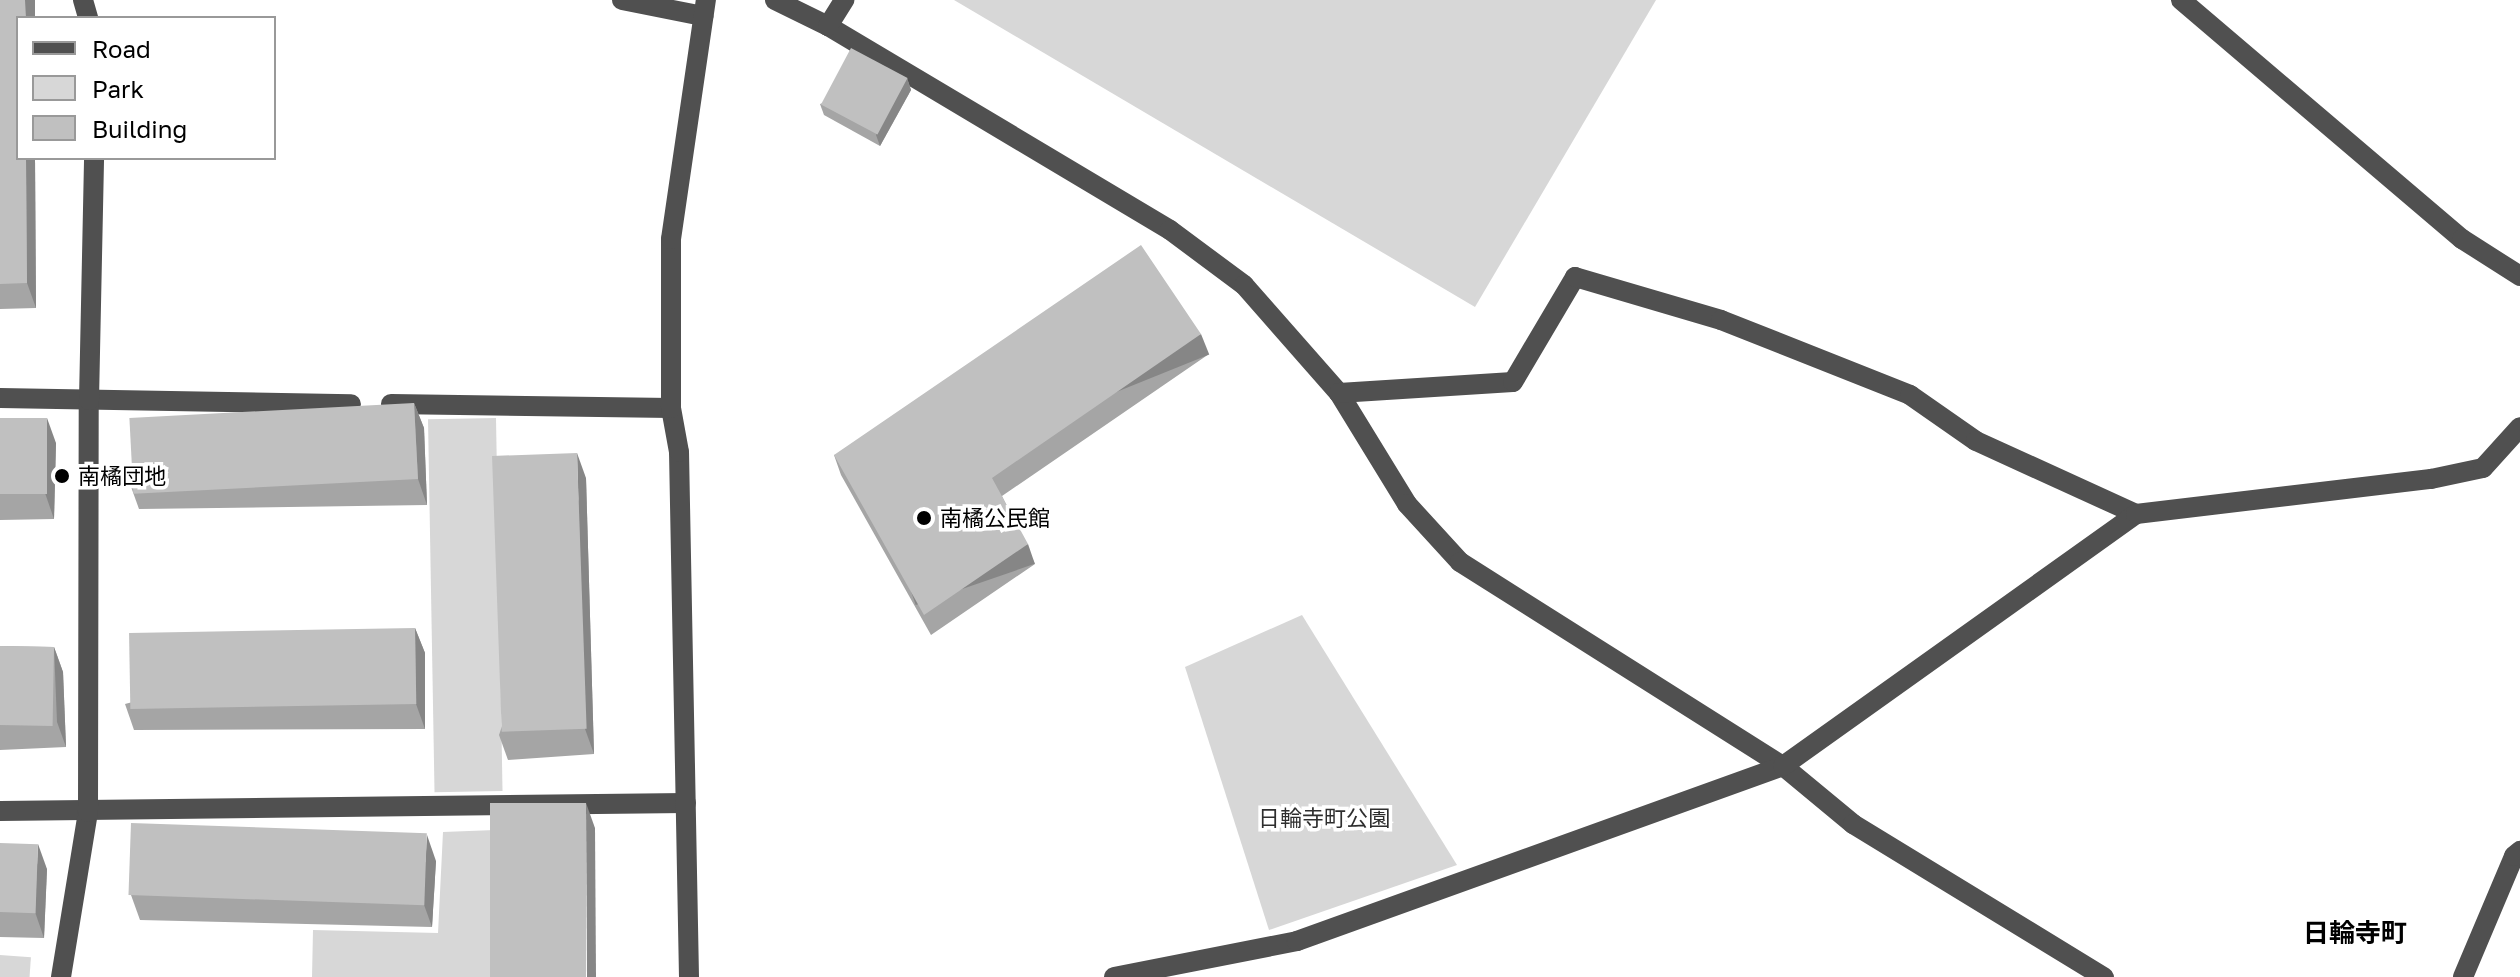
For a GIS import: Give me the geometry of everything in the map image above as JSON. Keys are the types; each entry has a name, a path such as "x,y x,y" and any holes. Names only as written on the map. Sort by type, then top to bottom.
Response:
{"street":[{"path":"622,0 704,8 671,239 671,408 679,452 689,977"},
{"path":"775,0 828,26 1170,230 1244,285 1339,393 1407,504 1460,562 1783,766 1853,824 2104,977"},
{"path":"828,26 844,0"},
{"path":"2181,0 2462,239 2520,276"},
{"path":"61,977 88,812 89,400 94,160"},
{"path":"1339,393 1513,382 1575,277 1721,320 1910,395 1976,441 2136,514"},
{"path":"0,398 671,408"},
{"path":"1114,977 1297,941 1783,766 2136,514 2431,479 2483,468 2520,427"},
{"path":"0,811 686,803"},
{"path":"2463,977 2514,856 2520,851"}],"green space":[{"path":"954,0 1656,0 1475,307"},
{"path":"496,418 503,791 435,792 428,419"},
{"name":"日輪寺町公園","path":"1302,615 1457,865 1269,930 1185,667"},
{"path":"495,830 497,977 312,977 313,930 438,933 443,832"},
{"path":"0,955 31,957 30,977 0,977"}],"building":[{"path":"0,0 25,0 26,16 16,16 16,160 26,160 27,283 0,284"},
{"path":"851,48 908,78 877,135 821,105"},
{"path":"1141,245 1201,334 992,478 1028,544 924,615 834,455"},
{"path":"414,403 418,479 133,494 129,418"},
{"path":"0,418 47,418 47,494 0,494"},
{"path":"577,453 587,729 502,732 492,456"},
{"path":"415,628 416,704 130,709 129,633"},
{"path":"0,646 54,647 53,726 0,725"},
{"path":"490,803 586,803 586,977 490,977"},
{"path":"131,823 427,833 424,905 128,895"},
{"path":"0,843 38,844 36,913 0,912"}],"place":[{"name":"南橘団地","path":"62,476"},
{"name":"南橘公民館","path":"924,518"}],"district":[{"name":"日輪寺町","path":"2355,933"}]}
